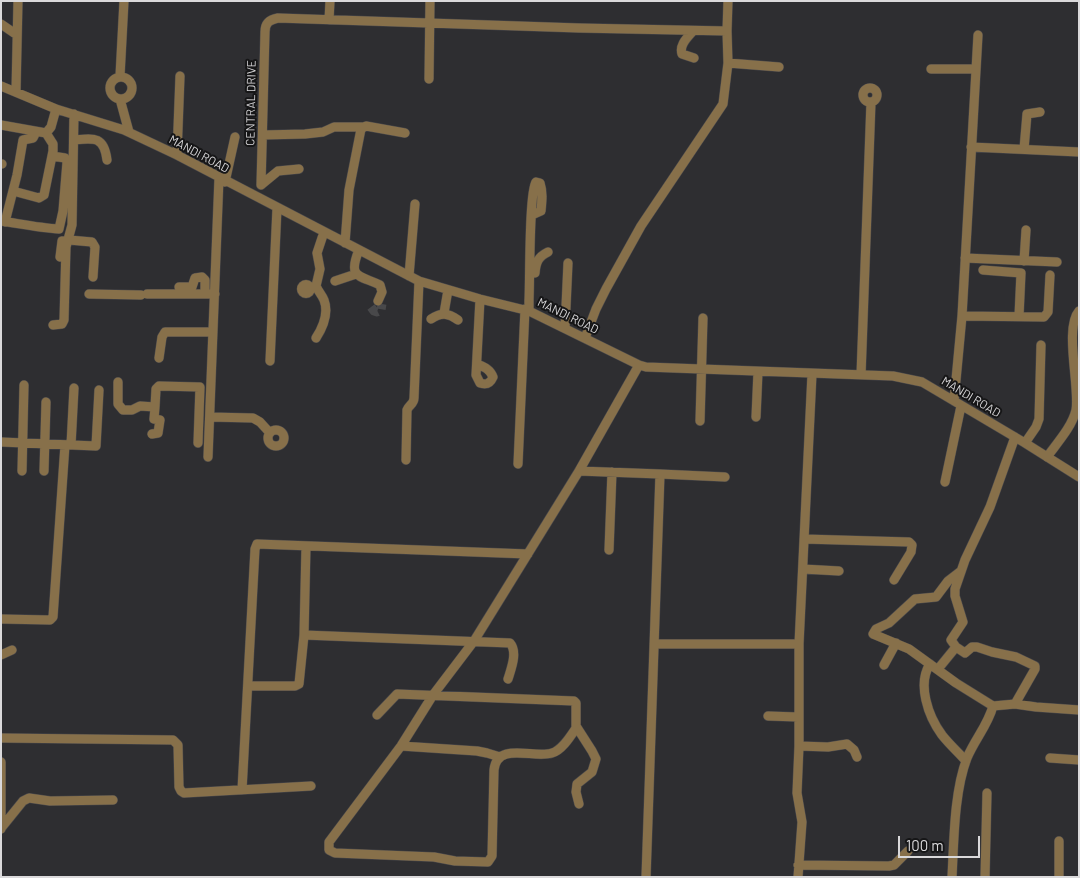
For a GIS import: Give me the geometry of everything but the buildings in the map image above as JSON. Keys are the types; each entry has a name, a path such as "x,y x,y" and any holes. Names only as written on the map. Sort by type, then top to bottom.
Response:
{"street":[{"path":"16,91 18,1"},
{"path":"330,1 329,20 727,31"},
{"path":"429,79 430,1"},
{"path":"585,338 603,295 641,226 722,108 725,98 728,63 728,1"},
{"path":"120,76 124,2"},
{"name":"CENTRAL DRIVE","path":"299,169 278,171 261,185 265,32 268,21 278,18 329,20"},
{"path":"1,24 17,35"},
{"path":"693,31 682,44 680,50 684,56 694,58"},
{"path":"945,482 958,403 978,35"},
{"path":"728,63 780,67"},
{"path":"931,68 976,69"},
{"path":"120,99 127,97 132,88 128,78 120,76 114,78 109,88 112,94 120,99 128,132"},
{"path":"177,155 180,76"},
{"name":"MANDI ROAD","path":"1,86 56,109 128,132 177,155 422,282 529,311 639,365 702,370 900,376 922,382 1078,473"},
{"path":"861,375 870,102"},
{"path":"46,133 51,127 56,109"},
{"path":"1024,149 1027,114 1040,112"},
{"path":"56,322 62,324 64,320 66,248 72,225 74,114"},
{"path":"1,125 46,133"},
{"path":"263,135 317,133 337,127 373,126 405,133"},
{"path":"345,243 350,182 363,127"},
{"path":"36,132 33,138 23,140 13,191 3,221 59,229 63,211 67,162 65,158 52,156"},
{"path":"13,191 39,198 43,197 53,144 46,133"},
{"path":"208,457 213,332 210,294 222,180 235,137"},
{"path":"74,140 92,138 97,140 105,148 107,160"},
{"path":"971,147 1079,152"},
{"path":"409,276 415,204"},
{"path":"270,361 277,208"},
{"path":"518,464 529,311 532,215"},
{"path":"1024,261 1026,230"},
{"path":"316,338 323,326 326,312 324,299 313,286 320,269 317,253 324,232"},
{"path":"69,240 93,243 95,247 94,277"},
{"path":"359,250 354,265 356,274 362,279 380,285 382,292 377,304"},
{"path":"529,311 536,264 539,257 548,252"},
{"path":"965,258 1057,262"},
{"path":"565,328 568,264"},
{"path":"983,270 1021,273 1019,316"},
{"path":"335,281 356,274"},
{"path":"962,316 1044,317 1048,312 1050,275"},
{"path":"180,287 192,287 195,278 202,277 210,294"},
{"path":"420,382 422,282"},
{"path":"406,460 407,410 414,402 422,282"},
{"path":"444,313 448,290"},
{"path":"89,294 210,294"},
{"path":"477,364 480,299"},
{"path":"1047,456 1072,422 1077,410 1078,394 1074,362 1074,321 1079,310"},
{"path":"431,319 444,313 458,320"},
{"path":"700,421 703,318"},
{"path":"159,358 162,337 165,332 213,332"},
{"path":"1025,443 1039,419 1041,345"},
{"path":"576,728 560,748 552,753 510,753 500,757 494,764 492,856 488,862 455,862 434,857 335,853 329,851 329,842 401,746 433,695 474,641 579,471 639,365"},
{"path":"756,418 758,372"},
{"path":"798,877 802,822 797,799 799,644 812,374"},
{"path":"118,382 117,402 121,410 130,410 140,406 154,407"},
{"path":"22,471 24,385"},
{"path":"152,434 159,433 160,428 160,420 154,419 156,389 158,386 200,387 198,443"},
{"path":"1,619 50,620 53,617 74,388"},
{"path":"1,442 96,445 99,390"},
{"path":"44,471 46,402"},
{"path":"210,416 253,418 260,422 270,433"},
{"path":"199,428 209,428"},
{"path":"1015,437 990,507 973,540 954,592 963,622 951,641 965,653 972,647 977,647 1016,658 1035,666 1015,704"},
{"path":"579,471 725,477"},
{"path":"609,550 612,472"},
{"path":"646,877 660,474"},
{"path":"804,539 909,542 912,545 911,552 894,580"},
{"path":"242,790 256,545 528,554"},
{"path":"248,686 295,686 299,684 304,635 306,546"},
{"path":"803,569 839,571"},
{"path":"961,572 948,581 936,597 915,599 891,622 878,628 873,634 909,649 956,683 993,706 1015,704 1048,709 1079,710"},
{"path":"304,635 510,643 512,645 513,658 508,679"},
{"path":"884,666 896,643"},
{"path":"654,644 799,644"},
{"path":"956,647 924,675 923,685 930,711 943,737 966,761"},
{"path":"1,656 12,650"},
{"path":"376,715 395,695 573,700 576,703 576,728 596,759 592,772 577,784 579,804"},
{"path":"952,877 956,810 966,761 989,721 993,706"},
{"path":"768,716 798,718"},
{"path":"1,738 173,740 178,745 180,791 184,793 311,786"},
{"path":"799,746 828,748 847,744 854,750 857,757"},
{"path":"401,746 477,751 500,757"},
{"path":"1050,758 1079,760"},
{"path":"1,762 2,828"},
{"path":"985,877 988,793"},
{"path":"2,828 23,801 29,798 53,801 113,800"},
{"path":"1059,841 1059,877"},
{"path":"798,866 889,866 894,865 908,851"}],"tunnel":[{"path":"371,307 377,312 381,310 382,304"}]}
